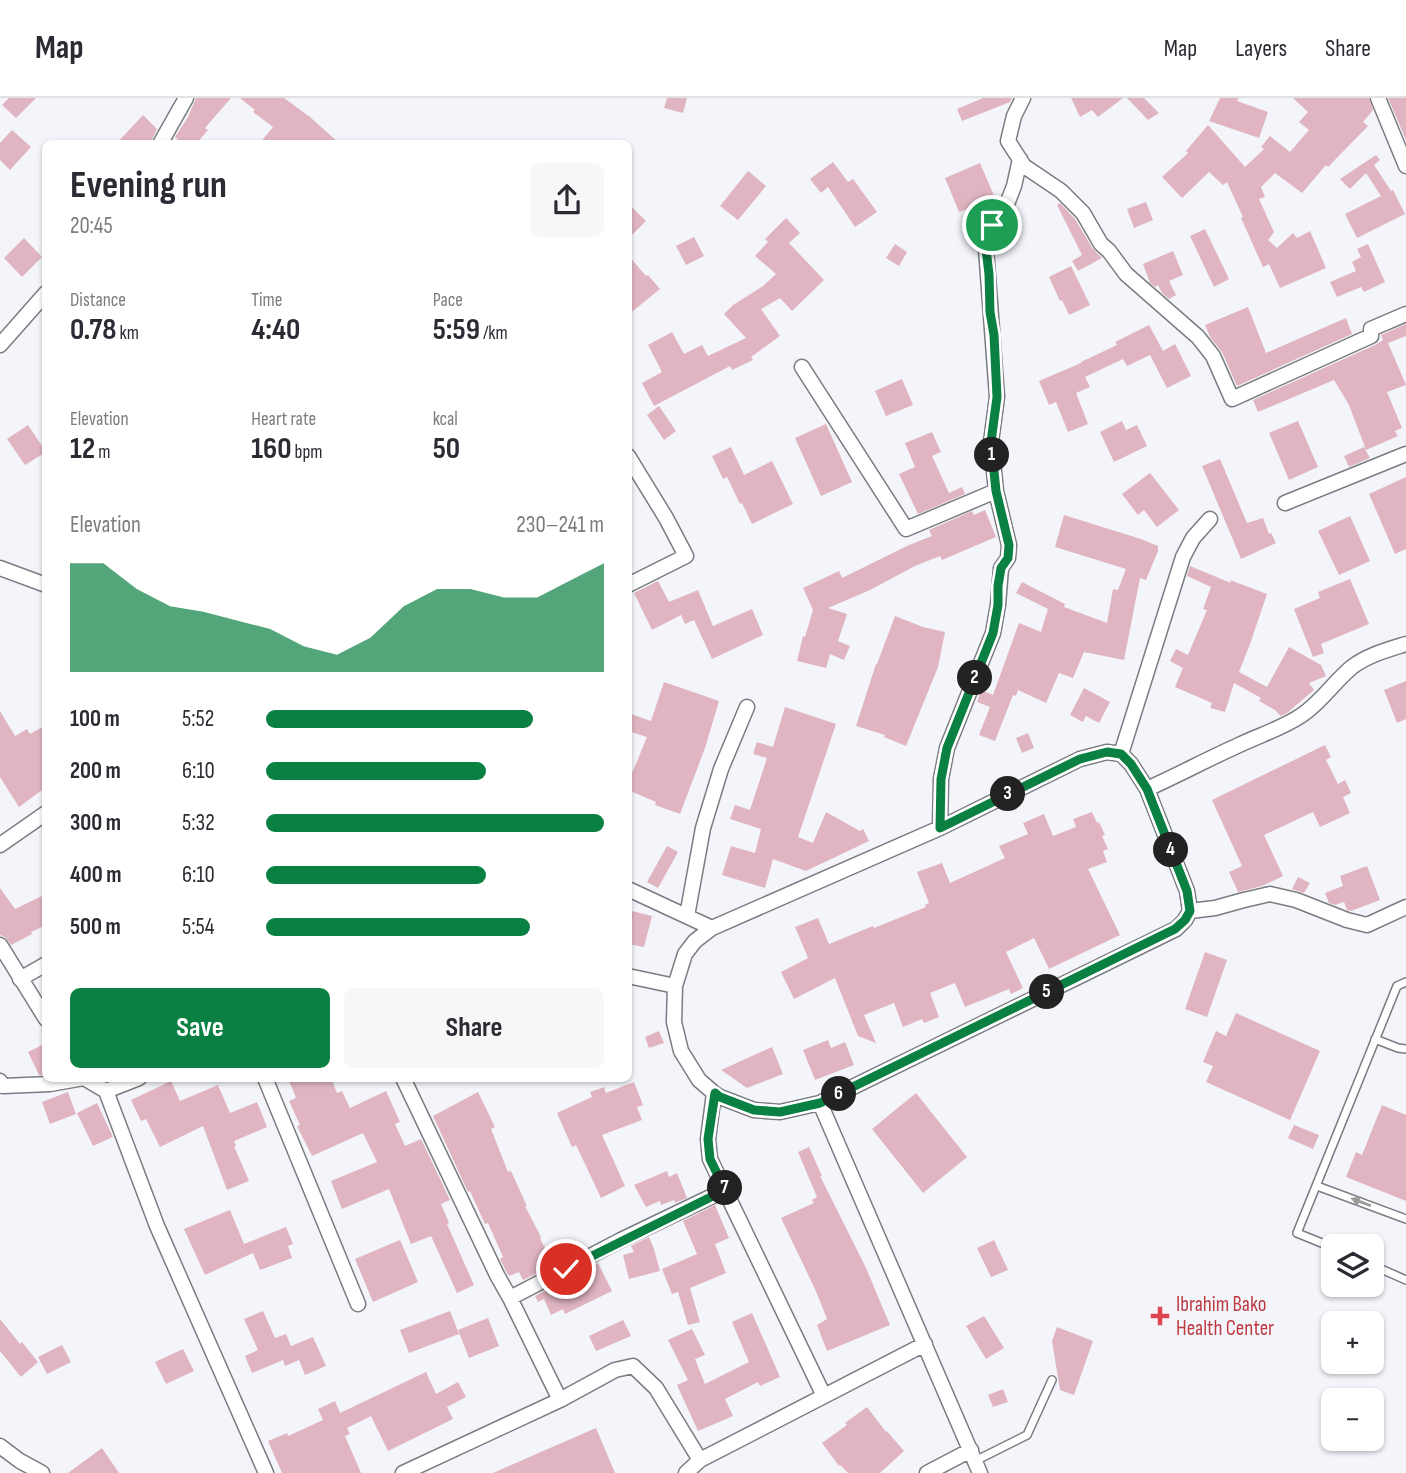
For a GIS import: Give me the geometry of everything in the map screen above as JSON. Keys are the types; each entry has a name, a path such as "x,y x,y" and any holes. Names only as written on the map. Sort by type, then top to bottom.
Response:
{"street":[{"path":"162,140 186,98"},
{"path":"1023,98 1014,116 1008,141 1024,166 1061,191 1083,213 1101,244 1126,274 1198,337 1213,356 1233,399 1371,336 1371,329 1406,314"},
{"path":"1378,98 1406,166"},
{"path":"940,828 941,779 947,748 993,633 1001,568 1008,558 1009,545 996,491 991,442 997,397 986,249 992,225 1007,204 1014,186 1020,159"},
{"path":"0,345 42,298"},
{"path":"802,367 906,529 996,491"},
{"path":"1284,503 1406,454"},
{"path":"632,463 686,556 632,583"},
{"path":"1121,754 1183,556 1193,538 1210,519"},
{"path":"0,568 42,584"},
{"path":"1147,789 1301,716 1320,701 1353,667 1370,656 1406,644"},
{"path":"687,916 703,828 721,769 747,707"},
{"path":"1107,752 1121,754 1147,789 1187,891 1190,911 1175,929 820,1103 780,1112 754,1110 720,1097 699,1080 681,1051 674,1022 675,986 685,954 695,941 712,928 940,828 1080,759 1107,752"},
{"path":"0,845 42,816"},
{"path":"632,891 712,928"},
{"path":"1190,911 1215,908 1270,894 1296,900 1367,925 1406,908"},
{"path":"0,945 42,1013"},
{"path":"20,979 42,966"},
{"path":"632,977 675,986"},
{"path":"0,1081 3,1086 61,1082"},
{"path":"91,1082 106,1091 157,1226 266,1473"},
{"path":"106,1091 129,1082"},
{"path":"267,1082 358,1304"},
{"path":"405,1082 560,1400"},
{"path":"715,1093 708,1139 710,1159 824,1396"},
{"path":"820,1103 975,1462 927,1473"},
{"path":"510,1297 725,1190"},
{"path":"686,1473 700,1460 925,1344"},
{"path":"403,1473 560,1400 615,1370 633,1366 656,1388 700,1460"},
{"path":"0,1447 42,1473"}],"lane":[{"path":"1321,1243 1297,1233 1397,986 1406,982"},
{"path":"1375,1039 1406,1049"},
{"path":"1317,1186 1406,1219"},
{"path":"1384,1270 1406,1280"},
{"path":"975,1462 1027,1435 1052,1380"}],"building":[{"path":"9,98 36,98 16,118 2,105"},
{"path":"196,98 231,98 205,128 208,130 199,140 178,140 175,137"},
{"path":"240,98 284,98 336,140 262,140 273,127 253,112 255,110"},
{"path":"667,98 687,98 683,113 664,108"},
{"path":"983,98 1012,98 1010,102 962,121 957,109"},
{"path":"1071,98 1123,98 1098,117 1092,110 1080,117"},
{"path":"1127,98 1144,98 1159,113 1148,120"},
{"path":"1220,98 1239,98 1237,101 1268,112 1259,138 1209,121"},
{"path":"1293,98 1369,98 1373,110 1363,122 1368,126 1328,167 1326,165 1302,193 1275,173 1261,187 1265,197 1259,199 1274,232 1268,240 1277,248 1293,233 1297,238 1310,231 1326,268 1280,288 1269,264 1263,267 1227,182 1223,185 1209,172 1182,198 1162,177 1188,153 1186,151 1208,125 1245,167 1264,149 1261,147 1270,136 1290,152 1309,130 1299,122 1308,112"},
{"path":"1388,98 1406,98 1406,140"},
{"path":"143,115 157,129 152,140 120,140"},
{"path":"12,130 31,147 10,170 0,160 0,143"},
{"path":"1376,155 1380,160 1374,165 1391,191 1393,190 1405,214 1357,238 1345,214 1381,196 1366,173 1350,189 1340,179"},
{"path":"833,162 848,182 853,179 877,212 855,227 828,187 821,193 810,179"},
{"path":"980,163 995,198 959,212 945,178"},
{"path":"748,171 766,186 738,220 720,206"},
{"path":"1146,202 1153,220 1134,228 1127,209"},
{"path":"1060,203 1075,219 1093,249 1102,258 1078,271 1072,261 1082,255 1057,205"},
{"path":"632,207 646,221 632,235"},
{"path":"786,218 800,233 789,243 824,280 792,311 780,298 761,309 780,336 751,357 753,360 732,370 730,366 654,406 642,383 662,372 648,345 672,332 684,354 702,345 708,356 746,338 724,314 776,274 755,256 768,242 765,239"},
{"path":"1205,229 1229,279 1214,287 1190,236"},
{"path":"694,237 704,256 686,265 676,246"},
{"path":"24,238 42,257 22,277 4,258"},
{"path":"895,244 907,252 899,266 886,258"},
{"path":"1368,244 1385,282 1364,292 1361,287 1337,297 1330,282 1356,271 1352,262 1361,257 1357,249"},
{"path":"1173,251 1183,275 1169,281 1176,295 1169,299 1158,285 1155,287 1150,283 1143,264"},
{"path":"632,260 646,276 660,289 632,312"},
{"path":"1071,266 1090,305 1069,315 1049,277"},
{"path":"1248,307 1266,353 1346,318 1352,334 1237,386 1222,352 1210,337 1205,325"},
{"path":"1406,324 1406,336 1388,343 1406,385 1387,392 1402,428 1395,431 1398,436 1366,450 1349,405 1334,380 1258,412 1253,400 1375,345 1383,340 1381,335"},
{"path":"1149,325 1163,351 1175,344 1191,376 1167,388 1150,355 1127,366 1123,359 1085,377 1090,387 1076,393 1088,424 1068,432 1056,402 1049,405 1039,381 1117,345 1115,342"},
{"path":"902,379 913,405 886,416 875,391"},
{"path":"659,406 676,431 664,440 647,415"},
{"path":"1122,421 1126,430 1137,425 1147,446 1114,462 1100,432"},
{"path":"1298,421 1318,467 1289,480 1269,433"},
{"path":"826,424 852,482 821,496 795,438"},
{"path":"28,425 42,446 42,454 25,465 7,439"},
{"path":"932,432 941,452 932,456 949,493 962,487 965,494 918,514 899,474 915,467 905,443"},
{"path":"731,447 744,475 772,461 793,504 752,524 727,477 723,479 712,456"},
{"path":"1364,447 1370,458 1349,467 1344,456"},
{"path":"1220,459 1247,523 1263,518 1276,543 1241,559 1202,466"},
{"path":"1150,473 1179,510 1157,527 1144,510 1138,515 1122,494"},
{"path":"1406,477 1406,549 1395,554 1369,494"},
{"path":"985,510 996,537 942,560 940,556 915,566 828,608 847,614 838,641 850,646 844,660 830,654 826,668 797,661 813,610 803,588 839,571 842,578 932,536 929,530 972,511 974,515"},
{"path":"1064,515 1141,539 1158,546 1158,551 1146,580 1140,578 1124,660 1084,652 1073,678 1059,673 1046,703 1018,690 1016,696 1013,695 995,741 979,735 990,707 977,702 981,690 993,695 1019,623 1041,632 1048,609 1016,593 1022,582 1065,604 1064,607 1107,623 1113,589 1118,590 1126,569 1055,547"},
{"path":"1350,516 1370,561 1339,575 1318,531"},
{"path":"1190,566 1267,594 1239,672 1267,687 1289,647 1321,665 1326,676 1309,683 1314,690 1287,713 1281,716 1259,701 1261,698 1234,683 1225,712 1210,708 1212,703 1175,687 1183,668 1170,661 1176,649 1188,655 1207,610 1203,609 1211,587 1187,576"},
{"path":"1350,579 1369,624 1321,644 1324,653 1313,657 1294,609 1320,598 1318,592"},
{"path":"658,581 669,602 698,590 713,626 752,609 763,635 712,659 694,620 685,624 681,615 652,630 634,593"},
{"path":"895,616 945,632 938,667 906,746 884,737 885,735 856,726"},
{"path":"1406,681 1406,719 1397,723 1384,690"},
{"path":"664,682 719,701 680,814 655,805 656,802 632,792 632,773 647,737 632,732 632,714 651,721"},
{"path":"1084,688 1110,702 1099,723 1086,716 1083,722 1070,715"},
{"path":"785,707 836,724 798,837 813,843 826,812 860,831 863,829 869,841 806,871 773,859 765,888 722,875 731,846 755,853 761,829 730,819 735,805 750,810 767,758 753,754 757,742 773,747"},
{"path":"0,711 15,736 27,729 30,734 42,727 42,790 19,807 0,777"},
{"path":"1028,733 1034,748 1022,753 1016,738"},
{"path":"1325,745 1331,757 1326,760 1338,784 1345,780 1351,793 1343,797 1350,813 1320,827 1313,812 1264,835 1283,876 1262,886 1238,892 1229,872 1242,866 1212,800"},
{"path":"1092,812 1105,835 1102,836 1108,849 1103,851 1107,862 1088,869 1120,935 1049,969 1034,938 1006,952 1023,988 1011,994 1009,989 965,1007 955,983 930,993 939,1017 924,1023 922,1019 903,1027 894,1003 864,1015 876,1043 858,1036 835,978 794,999 781,972 808,958 795,927 818,918 829,944 873,926 874,928 926,907 929,903 917,872 942,863 950,883 1005,858 999,846 1028,834 1023,823 1044,814 1053,836 1076,827 1073,819"},
{"path":"667,846 678,852 658,888 647,882"},
{"path":"1367,866 1380,900 1351,911 1347,910 1344,902 1335,905 1329,903 1325,893 1343,886 1340,876"},
{"path":"1298,877 1310,883 1304,893 1292,889"},
{"path":"0,888 15,909 42,896 42,927 11,945 0,935"},
{"path":"632,911 652,916 644,947 632,945"},
{"path":"1205,952 1227,960 1207,1017 1185,1009"},
{"path":"1236,1013 1320,1051 1290,1120 1206,1082 1213,1066 1203,1062 1216,1031 1226,1036"},
{"path":"659,1031 664,1043 649,1048 645,1037"},
{"path":"828,1040 831,1048 845,1042 854,1065 815,1080 803,1050"},
{"path":"42,1045 42,1075 39,1075 28,1052"},
{"path":"772,1047 783,1074 747,1088 721,1070"},
{"path":"171,1082 180,1101 218,1085 230,1113 257,1102 267,1127 234,1141 249,1181 227,1190 203,1126 160,1147 146,1119 141,1121 131,1100"},
{"path":"290,1082 333,1082 337,1093 342,1091 350,1108 386,1091 400,1122 395,1124 405,1146 421,1139 450,1200 441,1204 474,1285 457,1293 431,1236 411,1244 389,1189 342,1209 331,1181 377,1162 363,1133 312,1156 297,1126 300,1125 289,1101 296,1098"},
{"path":"634,1082 643,1105 637,1107 642,1120 602,1135 625,1186 601,1198 576,1145 572,1147 557,1113 592,1097 590,1092 604,1087 606,1093"},
{"path":"68,1092 76,1114 50,1124 42,1102"},
{"path":"478,1092 495,1127 491,1129 508,1172 511,1171 553,1265 523,1280 519,1272 509,1276 506,1271 500,1259 503,1257 488,1223 485,1224 470,1191 468,1192 433,1116"},
{"path":"916,1093 967,1157 923,1193 872,1129"},
{"path":"97,1103 113,1137 93,1146 77,1113"},
{"path":"1382,1105 1406,1115 1406,1201 1346,1177 1356,1152 1362,1155"},
{"path":"1294,1125 1319,1135 1313,1149 1288,1138"},
{"path":"809,1147 890,1325 827,1351 817,1325 827,1319 781,1218 814,1203 812,1200 817,1197 798,1152"},
{"path":"667,1171 669,1177 677,1173 687,1198 661,1205 660,1201 646,1207 634,1185"},
{"path":"715,1205 729,1238 715,1244 726,1273 690,1288 700,1322 688,1325 678,1292 672,1294 662,1269 697,1254 683,1221"},
{"path":"230,1210 244,1244 286,1227 293,1244 288,1246 292,1258 260,1270 253,1253 205,1275 184,1229"},
{"path":"649,1237 660,1271 629,1279 623,1255 634,1252 631,1246"},
{"path":"400,1240 418,1282 373,1302 355,1259"},
{"path":"994,1240 1008,1270 991,1277 977,1248"},
{"path":"598,1263 612,1291 565,1314 563,1309 551,1315 544,1299 538,1302 535,1296"},
{"path":"263,1311 275,1338 286,1334 291,1346 313,1337 326,1366 305,1375 299,1360 285,1366 283,1360 252,1373 245,1356 258,1350 244,1319"},
{"path":"450,1311 459,1334 409,1353 400,1330"},
{"path":"752,1313 780,1377 760,1386 758,1382 725,1399 733,1416 698,1431 677,1385 688,1380 668,1340 692,1329 705,1355 695,1359 705,1384 749,1362 732,1322"},
{"path":"984,1316 1004,1348 986,1359 966,1326"},
{"path":"488,1318 499,1346 469,1358 458,1330"},
{"path":"0,1319 38,1362 21,1377 0,1351"},
{"path":"623,1320 631,1336 596,1351 589,1336"},
{"path":"1057,1327 1093,1341 1074,1395 1060,1390 1052,1341"},
{"path":"62,1345 71,1362 47,1374 38,1357"},
{"path":"183,1349 194,1371 166,1384 155,1362"},
{"path":"426,1372 436,1394 458,1382 466,1397 447,1407 453,1419 388,1451 371,1416 347,1428 350,1434 345,1436 361,1473 282,1473 268,1441 287,1433 288,1436 323,1420 318,1409 335,1401 340,1413"},
{"path":"1003,1389 1008,1402 993,1407 988,1395"},
{"path":"867,1407 904,1451 880,1473 848,1473 839,1466 822,1443"},
{"path":"596,1428 615,1473 493,1473 534,1455"},
{"path":"102,1448 119,1473 68,1473"}],"place":[{"name":"Ibrahim Bako Health Center","path":"1160,1316"}],"route":[{"path":"566,1269 725,1190 710,1159 708,1139 715,1093 754,1110 780,1112 820,1103 1175,929 1190,911 1187,891 1147,789 1121,754 1107,752 1080,759 940,828 941,779 947,748 993,633 1001,568 1008,558 1009,545 996,491 991,442 997,397 986,249 992,225"}]}
